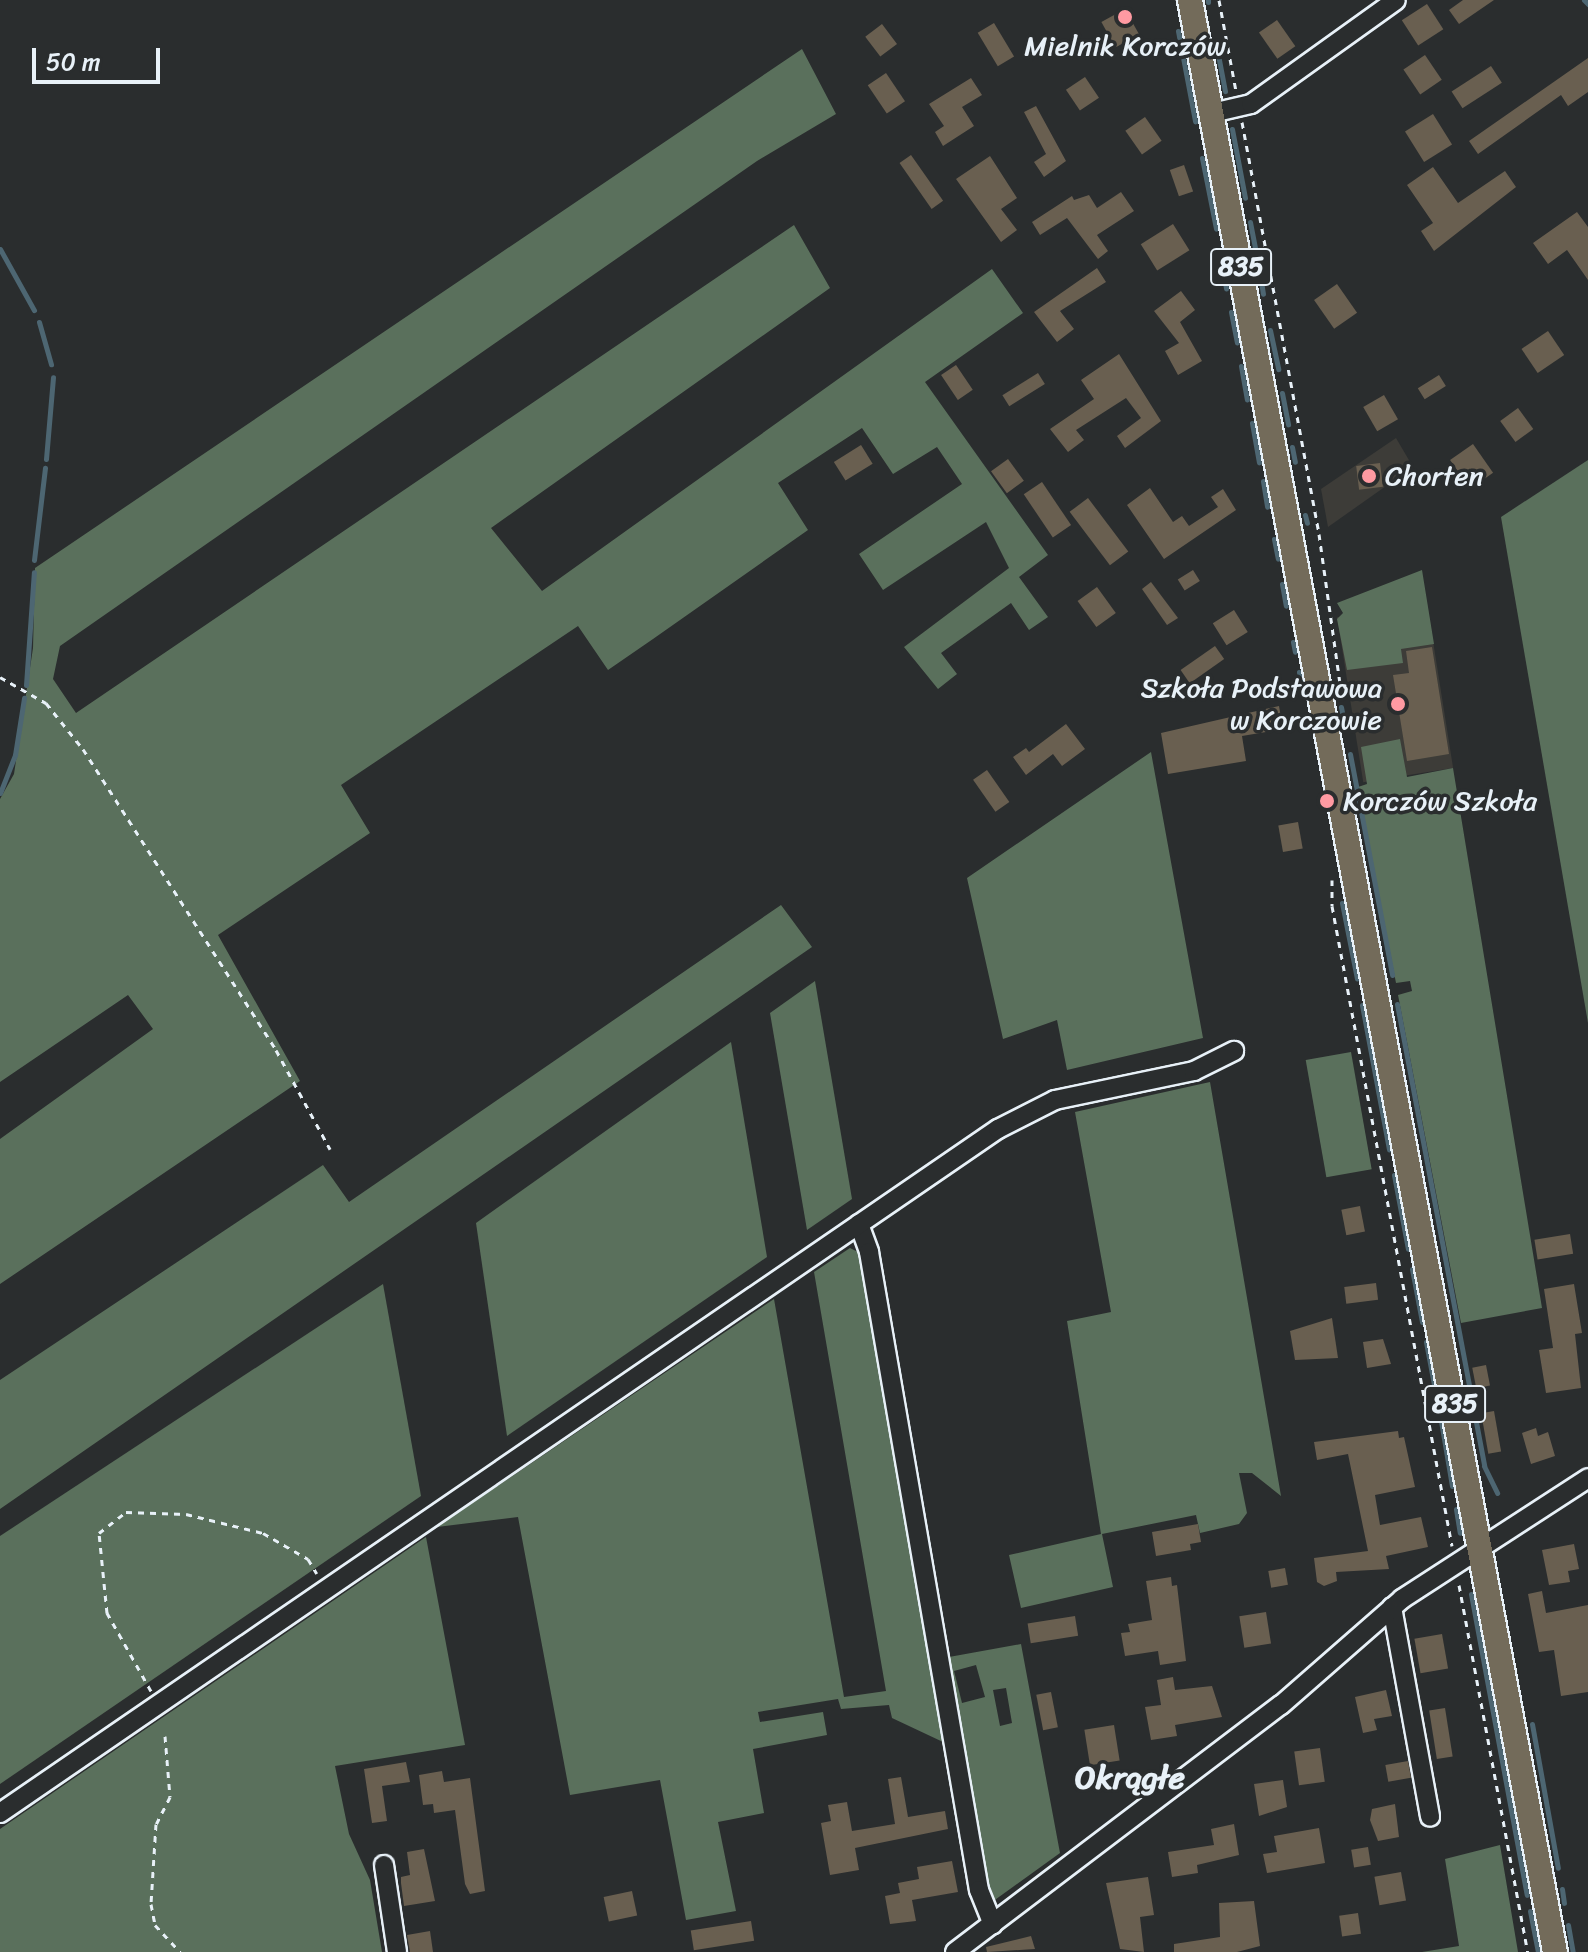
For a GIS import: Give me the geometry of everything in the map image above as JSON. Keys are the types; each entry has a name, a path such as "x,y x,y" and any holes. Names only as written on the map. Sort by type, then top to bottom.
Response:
{"main road":[{"name":"835","path":"1190,0 1482,1548 1555,1952"}],"street":[{"path":"1212,113 1239,108 1396,0"},
{"path":"0,1813 1026,1112 1069,1096 1194,1071 1234,1051"},
{"path":"859,1224 869,1252 979,1890 993,1924"},
{"path":"955,1952 1281,1705 1392,1607 1588,1478"},
{"path":"1392,1607 1430,1817"},
{"path":"384,1865 397,1952"}],"path":[{"path":"1219,0 1344,689 1331,693"},
{"path":"0,677 46,703 83,749 276,1050 330,1149"},
{"path":"1332,877 1332,906 1528,1952"},
{"path":"159,1704 107,1613 99,1533 126,1512 186,1514 263,1533 308,1559 326,1588"},
{"path":"165,1736 170,1797 156,1824 151,1904 155,1925 180,1952"}],"shaded area":[{"path":"1396,438 1413,467 1328,527 1321,489"},
{"name":"Szkoła Podstawowa w Korczowie","path":"1427,603 1453,768 1363,782 1337,617"}],"green space":[{"path":"802,49 836,114 757,161 60,646 53,679 76,713 794,225 830,288 491,528 542,591 992,269 1023,313 925,382 1048,555 1019,577 1048,617 1029,630 1011,603 941,653 957,674 938,689 904,647 1009,568 986,522 883,590 859,554 962,484 937,447 893,474 862,428 778,483 808,530 608,670 578,626 341,785 370,833 218,935 300,1081 0,1284 0,1139 153,1029 128,995 0,1082 0,799 14,774 33,648 35,568"},
{"path":"1588,460 1588,1023 1501,517"},
{"path":"1422,570 1434,644 1401,649 1403,663 1347,670 1337,619 1343,613 1337,603"},
{"path":"1400,739 1407,777 1453,768 1542,1308 1461,1323 1398,995 1412,991 1410,981 1396,983 1358,787 1367,784 1361,747"},
{"path":"1151,752 1203,1038 1067,1070 1057,1020 1003,1039 967,878"},
{"path":"781,905 812,947 0,1509 0,1380 323,1165 349,1202"},
{"path":"815,981 852,1199 807,1230 770,1013"},
{"path":"731,1042 767,1257 507,1436 476,1223"},
{"path":"1351,1052 1372,1169 1326,1177 1306,1060"},
{"path":"1210,1082 1281,1496 1252,1473 1239,1473 1247,1513 1239,1524 1200,1533 1196,1515 1102,1534 1113,1587 1021,1608 1009,1555 1101,1534 1067,1321 1111,1312 1075,1112"},
{"path":"850,1248 860,1253 943,1742 892,1718 889,1705 841,1709 838,1699 758,1712 760,1722 823,1712 827,1735 753,1749 764,1813 718,1822 736,1911 686,1920 660,1780 570,1795 518,1517 437,1527 774,1299 844,1697 886,1691 814,1272"},
{"path":"383,1284 421,1496 0,1784 0,1536"},
{"path":"426,1537 465,1745 335,1766 349,1834 370,1880 382,1952 0,1952 0,1829"},
{"path":"1021,1644 1060,1853 992,1902 949,1657","holes":["976,1665 985,1697 962,1703 954,1671","1006,1688 1012,1723 1000,1726 993,1690"]},
{"path":"1500,1845 1518,1952 1422,1952 1459,1946 1445,1859"}],"building":[{"path":"1463,0 1494,0 1459,24 1449,10"},
{"path":"1427,4 1443,29 1418,45 1402,20"},
{"path":"1125,9 1139,34 1115,47 1101,22"},
{"path":"1277,20 1295,46 1277,59 1259,33"},
{"path":"994,23 1014,56 998,66 978,33"},
{"path":"882,24 897,44 880,57 865,37"},
{"path":"1425,55 1442,80 1420,94 1403,70"},
{"path":"1588,58 1588,92 1568,106 1561,95 1478,154 1469,141"},
{"path":"1491,66 1502,83 1462,108 1452,92"},
{"path":"886,73 905,101 887,113 868,85"},
{"path":"1085,77 1099,98 1080,111 1066,90"},
{"path":"971,78 982,95 962,107 974,126 943,146 935,132 944,126 929,104"},
{"path":"1036,106 1066,161 1044,177 1034,162 1046,154 1024,112"},
{"path":"1433,114 1452,145 1424,162 1405,131"},
{"path":"1145,117 1162,141 1142,155 1125,131"},
{"path":"911,155 943,201 932,209 900,163"},
{"path":"990,156 1017,198 1001,209 1017,230 1001,242 956,179"},
{"path":"1184,165 1193,191 1179,196 1170,170"},
{"path":"1433,167 1458,203 1505,171 1516,187 1434,251 1421,231 1433,223 1407,185"},
{"path":"1121,192 1134,211 1097,235 1108,251 1098,259 1067,218 1040,235 1032,222 1072,196 1074,200 1089,195 1097,208"},
{"path":"1577,212 1588,227 1588,280 1567,250 1548,264 1533,243"},
{"path":"1173,224 1189,250 1157,270 1141,244"},
{"path":"1097,268 1106,282 1060,311 1074,329 1057,342 1034,312"},
{"path":"1337,284 1357,313 1334,329 1314,300"},
{"path":"1181,291 1195,310 1180,322 1202,361 1178,375 1165,351 1179,343 1154,311"},
{"path":"1548,331 1564,355 1538,373 1521,349"},
{"path":"1119,354 1161,421 1125,448 1117,436 1141,418 1126,398 1076,430 1084,440 1068,452 1050,429 1094,399 1081,380"},
{"path":"956,365 973,390 958,400 941,375"},
{"path":"1038,373 1045,384 1009,406 1002,395"},
{"path":"1439,375 1446,386 1425,399 1418,388"},
{"path":"1384,395 1398,419 1377,431 1363,407"},
{"path":"1518,408 1533,429 1515,442 1500,421"},
{"path":"1473,444 1493,473 1470,489 1450,460"},
{"path":"861,445 873,464 846,481 834,462"},
{"path":"1008,459 1024,481 1007,493 991,471"},
{"name":"Chorten","path":"1380,463 1383,487 1359,490 1356,466"},
{"path":"1042,482 1071,525 1053,537 1024,494"},
{"path":"1150,488 1173,522 1182,516 1189,526 1218,507 1211,497 1223,489 1236,510 1164,559 1127,505"},
{"path":"1088,498 1128,552 1110,565 1070,512"},
{"path":"1193,570 1200,581 1185,591 1178,580"},
{"path":"1151,582 1178,618 1167,625 1142,589"},
{"path":"1097,587 1116,613 1096,627 1078,601"},
{"path":"1234,610 1248,632 1227,645 1213,623"},
{"path":"1215,646 1224,659 1190,683 1181,670"},
{"path":"1432,647 1449,754 1407,761 1393,675 1409,673 1406,651"},
{"path":"1279,706 1283,729 1242,736 1246,761 1168,774 1161,733"},
{"path":"1066,724 1085,749 1062,766 1053,754 1026,775 1013,757 1026,748 1029,752"},
{"path":"987,770 1009,802 995,812 973,780"},
{"path":"1298,822 1303,849 1283,852 1278,825"},
{"path":"1360,1206 1365,1232 1346,1235 1341,1210"},
{"path":"1570,1234 1573,1254 1538,1259 1534,1240"},
{"path":"1376,1283 1378,1300 1346,1304 1344,1287"},
{"path":"1574,1284 1582,1333 1575,1334 1581,1388 1546,1393 1539,1350 1553,1348 1544,1289"},
{"path":"1332,1318 1338,1358 1295,1360 1290,1331"},
{"path":"1383,1339 1391,1364 1367,1368 1363,1342"},
{"path":"1486,1365 1490,1386 1476,1388 1472,1368"},
{"path":"1494,1411 1501,1451 1488,1454 1481,1413"},
{"path":"1536,1428 1538,1436 1548,1432 1555,1456 1531,1464 1522,1433"},
{"path":"1398,1431 1399,1438 1404,1437 1415,1487 1375,1495 1380,1525 1421,1517 1428,1547 1386,1556 1389,1569 1336,1572 1337,1581 1324,1586 1317,1582 1314,1558 1368,1551 1348,1454 1317,1460 1314,1442"},
{"path":"1198,1524 1201,1542 1190,1544 1191,1550 1156,1556 1152,1532"},
{"path":"1574,1544 1579,1569 1568,1571 1570,1582 1549,1585 1542,1550"},
{"path":"1285,1568 1288,1585 1271,1588 1268,1571"},
{"path":"1171,1577 1172,1586 1177,1585 1186,1661 1160,1665 1158,1651 1125,1656 1121,1633 1130,1632 1128,1624 1152,1620 1146,1581"},
{"path":"1542,1591 1546,1613 1588,1605 1588,1692 1561,1696 1554,1650 1539,1652 1528,1594"},
{"path":"1266,1612 1271,1644 1244,1648 1239,1616"},
{"path":"1075,1616 1078,1636 1031,1643 1028,1624"},
{"path":"1442,1634 1448,1668 1421,1673 1414,1639"},
{"path":"1173,1677 1175,1690 1212,1686 1222,1717 1175,1725 1177,1736 1151,1740 1145,1707 1161,1705 1157,1680"},
{"path":"1386,1690 1392,1716 1374,1719 1377,1730 1363,1733 1355,1697"},
{"path":"1051,1692 1058,1727 1043,1730 1036,1695"},
{"path":"1445,1708 1453,1756 1437,1759 1429,1711"},
{"path":"1114,1725 1120,1761 1090,1765 1084,1730"},
{"path":"1320,1748 1325,1782 1299,1785 1294,1752"},
{"path":"1408,1761 1411,1778 1388,1782 1385,1765"},
{"path":"406,1762 410,1782 382,1786 387,1821 372,1823 364,1769"},
{"path":"442,1771 444,1782 470,1778 485,1891 470,1894 465,1884 455,1810 434,1813 433,1804 423,1805 419,1775"},
{"path":"901,1777 908,1817 945,1811 948,1829 855,1848 859,1870 830,1875 821,1823 831,1821 828,1805 847,1802 852,1831 895,1824 888,1779"},
{"path":"1283,1780 1287,1807 1259,1816 1254,1784"},
{"path":"1395,1804 1399,1837 1378,1841 1370,1820 1372,1809"},
{"path":"1234,1824 1239,1855 1197,1865 1198,1873 1172,1877 1168,1852 1214,1845 1211,1829"},
{"path":"1319,1828 1325,1863 1267,1873 1263,1854 1277,1852 1274,1836"},
{"path":"1368,1847 1371,1865 1354,1867 1351,1850"},
{"path":"424,1849 435,1901 404,1906 401,1877 410,1875 407,1852"},
{"path":"952,1861 958,1892 912,1900 916,1921 890,1924 885,1896 900,1893 898,1883 919,1879 917,1867"},
{"path":"1401,1872 1406,1901 1379,1905 1374,1877"},
{"path":"1148,1877 1154,1915 1140,1917 1144,1952 1120,1949 1106,1883"},
{"path":"632,1891 637,1915 609,1921 604,1897"},
{"path":"1254,1901 1260,1946 1237,1952 1174,1952 1174,1944 1220,1937 1219,1903"},
{"path":"1358,1913 1361,1934 1342,1936 1339,1916"},
{"path":"751,1921 754,1941 694,1950 691,1931"},
{"path":"430,1931 433,1952 410,1952 407,1935"},
{"path":"1031,1936 1035,1949 987,1952 986,1947"}],"waterway":[{"path":"1584,0 1588,4"},
{"path":"1178,31 1195,121"},
{"path":"1216,44 1225,91"},
{"path":"1232,129 1245,198"},
{"path":"1202,158 1216,229"},
{"path":"1250,222 1256,253"},
{"path":"0,249 34,310"},
{"path":"1220,254 1226,288"},
{"path":"1260,275 1263,294"},
{"path":"1231,312 1237,342"},
{"path":"39,322 51,364"},
{"path":"1270,330 1278,369"},
{"path":"1241,366 1247,399"},
{"path":"46,459 53,377"},
{"path":"1282,393 1288,424"},
{"path":"1252,423 1259,462"},
{"path":"1292,447 1295,462"},
{"path":"34,560 45,468"},
{"path":"1263,481 1267,507"},
{"path":"1305,515 1307,523"},
{"path":"1274,539 1278,559"},
{"path":"26,685 34,572"},
{"path":"1282,584 1286,606"},
{"path":"1293,642 1295,652"},
{"path":"1299,672 1302,687"},
{"path":"0,793 15,755 24,698"},
{"path":"1341,707 1344,723"},
{"path":"1350,754 1392,975"},
{"path":"1342,903 1357,979"},
{"path":"1397,1004 1484,1466 1497,1493"},
{"path":"1362,1005 1389,1149"},
{"path":"1394,1175 1408,1249"},
{"path":"1412,1269 1422,1322"},
{"path":"1426,1342 1435,1390"},
{"path":"1440,1415 1452,1486"},
{"path":"1456,1509 1460,1533"},
{"path":"1471,1594 1527,1895"},
{"path":"1532,1724 1558,1868"},
{"path":"1562,1889 1564,1903"},
{"path":"1530,1911 1538,1952"},
{"path":"1568,1925 1573,1952"}],"place":[{"name":"Mielnik Korczów","path":"1125,17"},
{"name":"Chorten","path":"1369,476"},
{"name":"Szkoła Podstawowa w Korczowie","path":"1398,704"},
{"name":"Korczów Szkoła","path":"1327,801"}],"district":[{"name":"Okrągłe","path":"1130,1778"}]}
